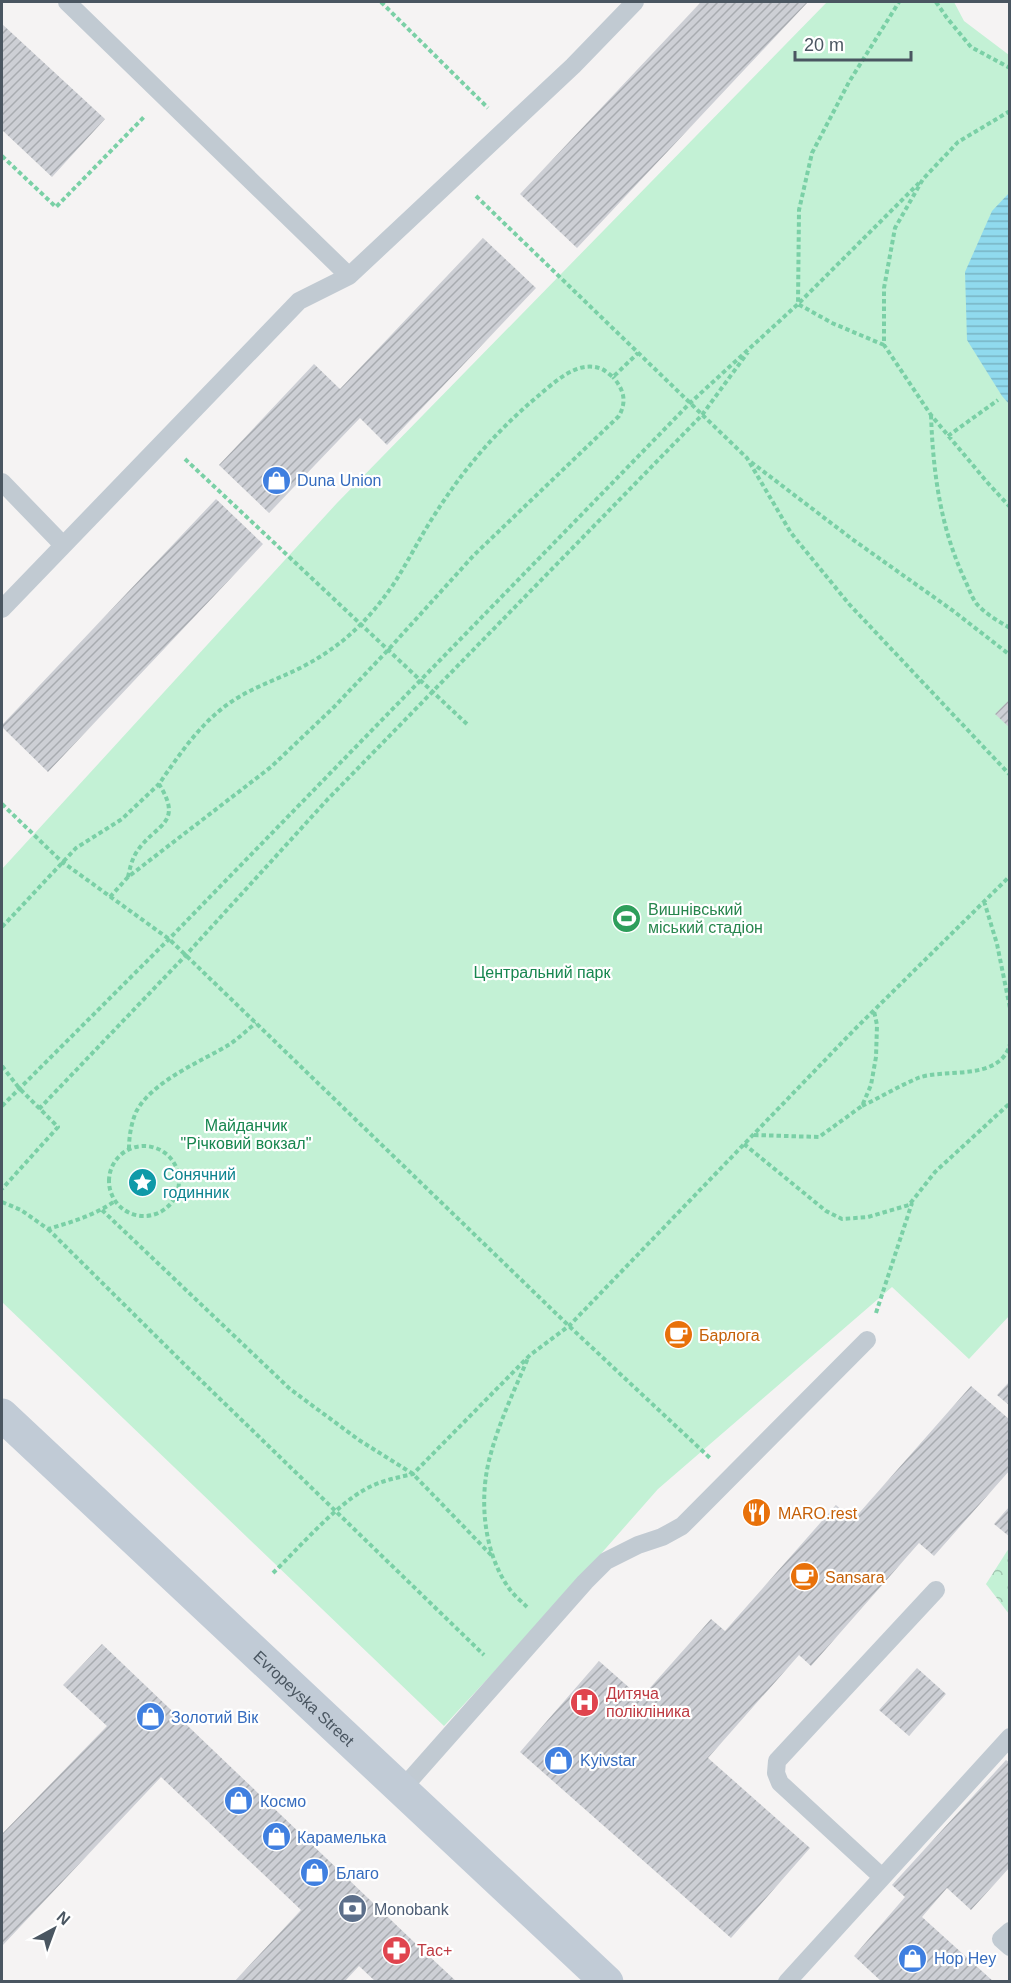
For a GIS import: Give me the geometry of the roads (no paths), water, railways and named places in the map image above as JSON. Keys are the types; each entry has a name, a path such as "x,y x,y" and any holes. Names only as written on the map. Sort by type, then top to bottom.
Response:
{"street":[{"name":"Evropeyska Street","path":"2,1415 607,1982"}],"lane":[{"path":"67,2 350,276"},
{"path":"2,609 299,301 350,276 573,66 635,2"},
{"path":"2,482 63,545"},
{"path":"402,1789 585,1582 606,1562 638,1545 662,1538 682,1526 867,1340"},
{"path":"882,1877 780,1783 776,1773 777,1761 936,1590"},
{"path":"787,1982 1010,1737"},
{"path":"1010,1930 1001,1939 1010,1947"}],"water":[{"path":"1009,193 1009,404 967,340 965,272 992,211"}],"place":[{"name":"Duna Union","path":"276,480"},
{"name":"Вишнівський міський стадіон","path":"627,918"},
{"name":"Сонячний годинник","path":"142,1183"},
{"name":"Барлога","path":"678,1335"},
{"name":"MARO.rest","path":"757,1513"},
{"name":"Sansara","path":"804,1577"},
{"name":"Дитяча полікліника","path":"585,1702"},
{"name":"Золотий Вік","path":"150,1717"},
{"name":"Kyivstar","path":"559,1760"},
{"name":"Космо","path":"239,1801"},
{"name":"Карамелька","path":"276,1837"},
{"name":"Благо","path":"315,1873"},
{"name":"Monobank","path":"353,1909"},
{"name":"Тас+","path":"396,1950"},
{"name":"Hop Hey","path":"913,1958"}],"park label":[{"name":"Центральний парк","path":"542,972"},
{"name":"Майданчик \"Річковий вокзал\"","path":"246,1134"}]}
